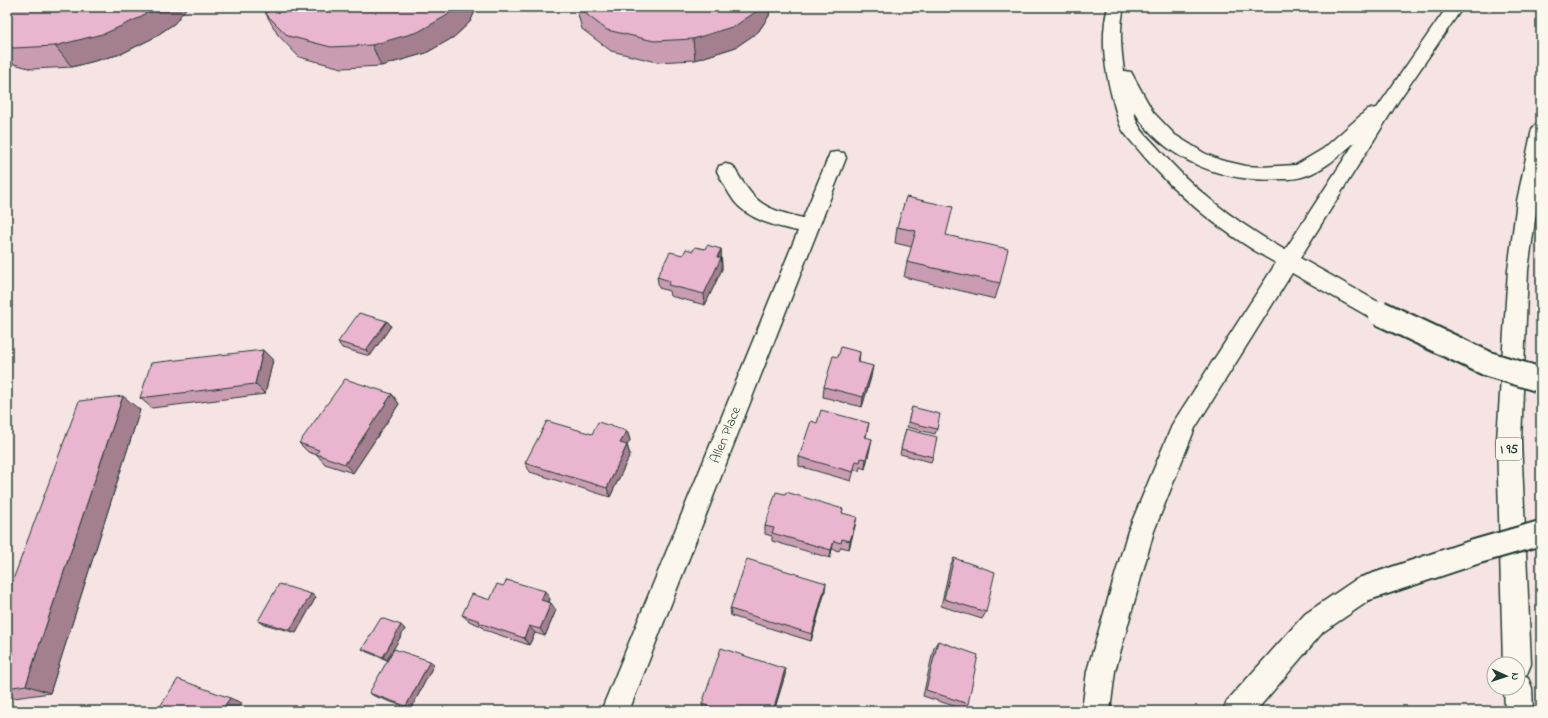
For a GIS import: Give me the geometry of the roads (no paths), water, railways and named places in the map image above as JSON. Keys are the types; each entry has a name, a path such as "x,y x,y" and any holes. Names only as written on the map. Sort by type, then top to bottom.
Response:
{"main road":[{"path":"1116,7 1113,19 1112,47 1116,86 1130,127 1165,169 1191,194 1238,231 1288,262 1380,313 1488,364 1541,380"},
{"path":"1096,711 1101,671 1140,531 1185,423 1393,96 1455,7"},
{"path":"1112,47 1134,96 1156,128 1167,137 1200,158 1216,166 1236,172 1262,175 1299,171 1323,158 1393,96"},
{"name":"I 95","path":"1517,656 1508,440 1518,270 1527,201 1541,130"},
{"name":"Allen Place","path":"615,711 837,158"},
{"path":"726,171 742,198 753,207 770,217 810,227"},
{"path":"1237,711 1314,623 1364,590 1475,552 1541,533"},
{"path":"1518,696 1519,711"}]}
